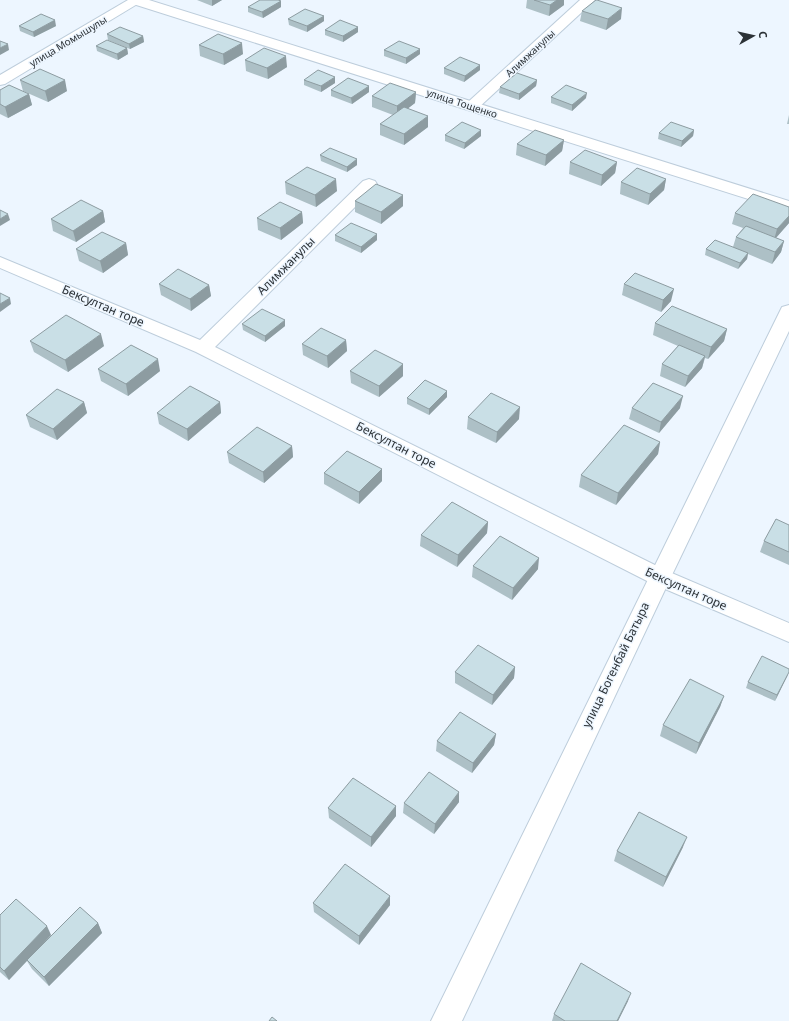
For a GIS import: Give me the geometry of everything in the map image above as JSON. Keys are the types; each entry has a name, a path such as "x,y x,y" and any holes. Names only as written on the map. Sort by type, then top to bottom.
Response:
{"street":[{"name":"улица Тощенко","path":"136,0 789,207"},
{"name":"улица Момышулы","path":"0,81 136,0"},
{"name":"Алимжанулы","path":"472,106 588,0"},
{"name":"Алимжанулы","path":"203,348 368,184"},
{"name":"Бексултан торе","path":"0,262 203,348 659,577 789,633"},
{"name":"улица Богенбай Батыра","path":"446,1021 659,577 789,311"}],"building":[{"path":"260,0 281,1 262,12 248,7"},
{"path":"534,0 557,0 550,5"},
{"path":"596,0 622,8 608,19 582,11"},
{"path":"305,9 324,16 307,26 288,19"},
{"path":"41,14 55,20 33,32 19,26"},
{"path":"340,20 358,27 343,36 325,30"},
{"path":"120,27 143,36 129,44 107,34"},
{"path":"218,34 242,43 223,54 199,45"},
{"path":"107,40 127,48 117,54 96,46"},
{"path":"0,41 8,44 0,48"},
{"path":"399,41 420,49 406,58 384,50"},
{"path":"264,48 286,56 267,68 245,60"},
{"path":"460,57 480,65 465,76 444,68"},
{"path":"40,69 65,80 45,91 20,80"},
{"path":"318,70 335,77 321,86 304,80"},
{"path":"517,73 537,80 519,94 500,87"},
{"path":"348,78 369,86 351,98 331,90"},
{"path":"390,83 416,92 397,106 372,96"},
{"path":"9,85 29,94 5,107 0,104 0,90"},
{"path":"566,85 587,93 572,105 551,97"},
{"path":"404,107 428,116 404,134 380,124"},
{"path":"462,122 481,130 465,143 445,135"},
{"path":"671,122 694,130 682,141 659,133"},
{"path":"535,130 564,140 546,155 517,144"},
{"path":"330,148 357,159 347,167 320,155"},
{"path":"585,150 617,162 602,175 570,162"},
{"path":"307,167 336,179 315,195 285,182"},
{"path":"637,168 666,179 650,194 621,182"},
{"path":"376,184 403,195 381,212 355,201"},
{"path":"753,194 789,207 789,216 777,229 735,213"},
{"path":"81,200 103,211 73,231 51,219"},
{"path":"280,202 302,212 280,228 257,218"},
{"path":"0,210 8,214 0,219"},
{"path":"351,223 377,234 361,247 335,235"},
{"path":"746,226 784,241 775,252 736,237"},
{"path":"102,232 126,243 100,261 76,249"},
{"path":"715,240 748,253 740,263 706,249"},
{"path":"178,269 209,285 190,299 159,284"},
{"path":"635,273 674,289 663,300 624,284"},
{"path":"0,293 10,298 0,304"},
{"path":"672,306 727,329 711,347 655,323"},
{"path":"262,309 285,320 265,336 242,324"},
{"path":"66,315 101,334 65,360 30,341"},
{"path":"321,328 346,340 327,356 302,344"},
{"path":"131,345 158,359 126,384 98,369"},
{"path":"679,345 705,356 688,376 662,364"},
{"path":"375,350 403,364 379,386 350,371"},
{"path":"425,380 447,391 429,409 407,398"},
{"path":"653,383 683,396 661,422 632,408"},
{"path":"190,386 220,402 187,429 157,413"},
{"path":"57,389 84,402 53,429 26,415"},
{"path":"491,393 520,407 497,432 468,417"},
{"path":"624,425 660,442 618,493 581,475"},
{"path":"257,427 292,446 263,472 227,452"},
{"path":"347,451 382,469 359,492 324,473"},
{"path":"452,502 488,522 458,555 421,535"},
{"path":"776,519 789,525 789,552 764,541"},
{"path":"500,536 539,558 513,588 473,566"},
{"path":"478,645 515,667 493,695 455,672"},
{"path":"762,656 789,669 789,672 777,695 748,682"},
{"path":"690,679 724,696 699,743 663,725"},
{"path":"460,712 496,734 473,763 437,741"},
{"path":"429,772 459,792 435,824 404,803"},
{"path":"353,778 396,806 371,837 328,808"},
{"path":"639,812 687,837 666,877 617,851"},
{"path":"345,864 390,896 359,936 313,903"},
{"path":"16,899 47,926 4,971 0,967 0,915"},
{"path":"80,907 98,923 44,977 27,960"},
{"path":"581,963 631,993 617,1021 565,1021 554,1014"},
{"path":"272,1017 277,1021 269,1021"}]}
